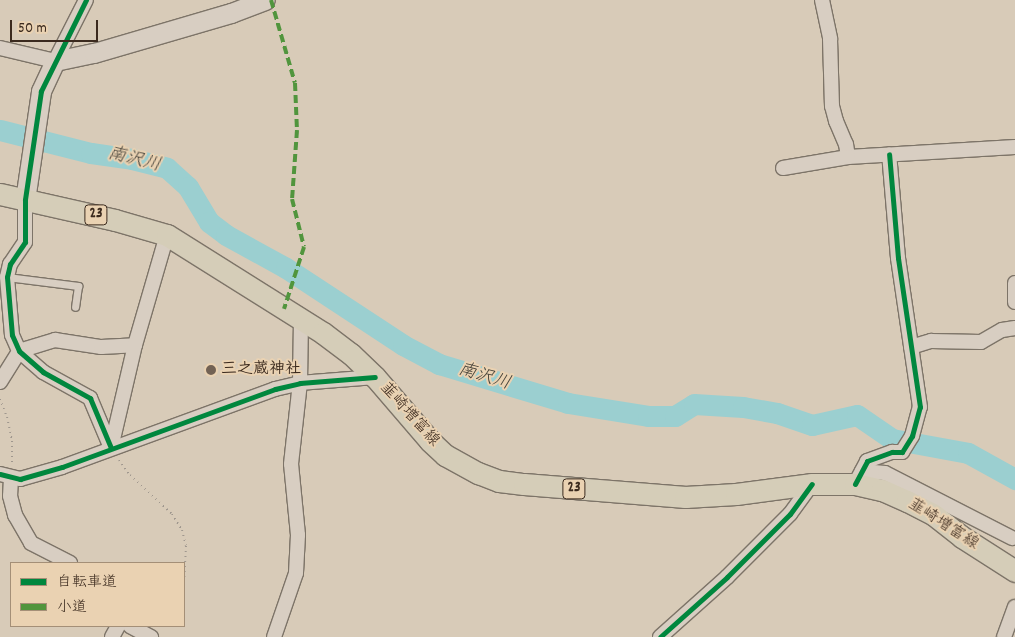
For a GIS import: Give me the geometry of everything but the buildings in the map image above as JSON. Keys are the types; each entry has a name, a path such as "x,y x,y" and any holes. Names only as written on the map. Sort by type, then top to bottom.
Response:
{"main road":[{"name":"韮崎増富線","path":"0,194 116,220 166,235 301,320 351,354 375,377 430,441 445,454 466,467 499,481 647,496 685,497 736,494 858,478 934,516 962,537 1015,571"}],"street":[{"path":"86,0 41,92 25,200 25,242 10,264 7,277 12,335 19,351 43,372 90,398 110,448"},
{"path":"0,48 55,61 94,53 231,13 265,0"},
{"path":"822,0 830,40 832,106 846,144 848,157"},
{"path":"783,168 848,157 1015,146"},
{"path":"858,478 867,461 892,452 902,452 912,436 920,407 898,258 890,154"},
{"path":"110,448 135,345 166,235"},
{"path":"1015,283 1015,302"},
{"path":"274,637 291,593 296,573 298,535 291,464 300,383 301,320"},
{"path":"911,346 931,341 980,342 1002,330 1015,328"},
{"path":"0,382 19,351 55,340 101,347 135,345"},
{"path":"68,562 31,543 15,515 6,476 20,479 62,467 275,389 300,383 375,377"},
{"path":"858,478 885,473 1014,540"},
{"path":"660,637 727,577 790,514 812,484"},
{"path":"1004,637 1015,608"},
{"path":"132,627 151,637"}],"lane":[{"path":"7,277 78,286 75,307"}],"path":[{"path":"0,399 8,417 12,440 6,476"},
{"path":"110,448 130,475 172,514 182,530 186,546 185,564"}],"waterway":[{"name":"南沢川","path":"0,130 91,153 132,159 167,168 188,187 209,222 226,235 286,268 403,345 439,364 568,403 648,416 675,416 694,404 743,407 777,413 812,425 857,415 892,439 968,453 1015,479"}],"marked path":[{"path":"271,0 295,83 297,130 292,199 304,247 284,309"}],"cycle path":[{"path":"86,0 41,91 25,200 25,242 10,264 7,277 12,335 19,351 43,372 90,398 111,448"},
{"path":"855,484 867,461 892,452 902,452 912,436 920,407 898,258 889,154"},
{"path":"0,474 20,479 62,467 275,389 300,383 375,377"},
{"path":"660,637 727,577 790,514 812,484"}],"place":[{"name":"三之蔵神社","path":"211,370"}]}
